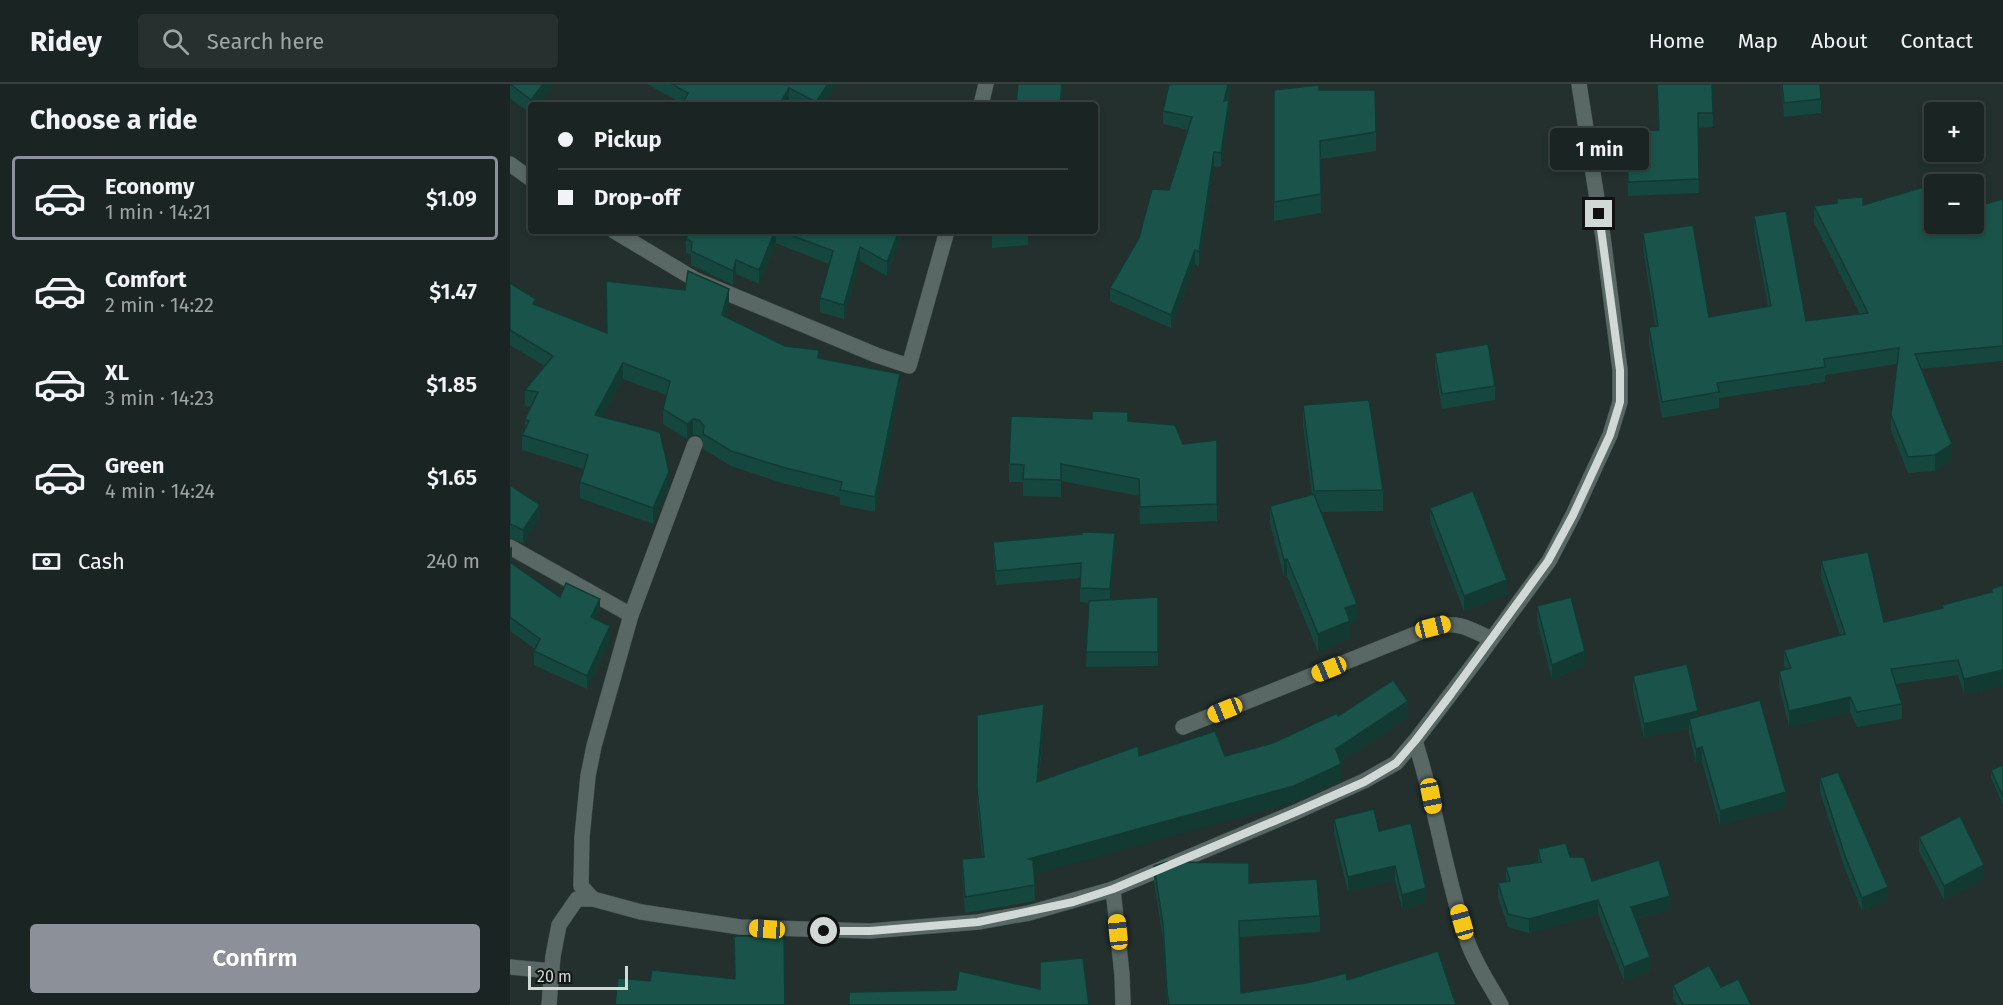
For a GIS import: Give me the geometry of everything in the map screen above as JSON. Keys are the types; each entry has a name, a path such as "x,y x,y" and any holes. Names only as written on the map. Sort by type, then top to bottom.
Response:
{"street":[{"path":"982,102 986,84"},
{"path":"549,1005 559,925 577,899 593,899 642,912 730,926 767,929 870,931 978,922 1040,910 1113,889 1364,782 1396,763 1415,741 1548,561 1568,525 1610,435 1620,402 1620,370 1603,237 1579,84"},
{"path":"510,164 528,177"},
{"path":"619,234 696,280 876,355 909,366 922,315 931,295 946,234"},
{"path":"593,899 581,886 582,837 588,776 631,615 695,444"},
{"path":"510,547 631,615"},
{"path":"1183,727 1433,627 1448,623 1463,626 1491,639"},
{"path":"1415,741 1428,780 1450,883 1467,942 1501,1005"},
{"path":"1113,889 1123,1005"},
{"path":"510,967 552,971"}],"building":[{"path":"510,84 543,84 531,100"},
{"path":"672,84 828,84 816,102 789,88 781,102 684,102 688,93"},
{"path":"1018,84 1062,84 1060,102 1016,102"},
{"path":"1169,84 1228,84 1224,101 1229,100 1221,153 1214,152 1199,252 1195,250 1171,315 1110,288 1139,238 1152,189 1169,190 1192,117 1163,111"},
{"path":"1657,84 1712,84 1713,113 1698,113 1699,179 1628,182 1626,131 1659,130"},
{"path":"1782,84 1820,84 1821,99 1784,103"},
{"path":"1319,85 1319,90 1375,90 1376,132 1320,141 1321,194 1274,202 1274,90"},
{"path":"1924,187 1924,234 1984,234 1984,204 2003,199 2003,346 1915,354 1952,444 1935,455 1908,457 1891,415 1899,348 1824,359 1825,367 1717,383 1719,392 1662,402 1649,327 1658,326 1643,233 1693,225 1709,317 1771,306 1754,216 1786,211 1806,321 1868,313 1814,206 1837,203 1837,199 1863,197 1863,205"},
{"path":"688,234 774,234 759,270 736,260 733,271 691,251 692,242 686,239"},
{"path":"788,234 898,234 887,262 860,247 844,305 820,298 833,251"},
{"path":"688,271 729,289 722,315 785,346 819,350 818,358 900,374 875,497 840,490 842,482 731,451 703,434 704,426 699,420 693,419 687,424 663,409 670,381 623,363 595,415 660,432 669,472 653,508 580,482 588,455 522,435 529,421 525,419 538,392 525,390 553,356 510,330 510,283 536,299 533,304 607,333 606,281 685,290"},
{"path":"1488,344 1495,386 1442,394 1435,353"},
{"path":"1369,400 1383,490 1314,491 1303,405"},
{"path":"1092,411 1128,412 1128,421 1175,425 1183,444 1217,440 1217,504 1140,507 1139,479 1061,464 1061,480 1023,479 1024,465 1009,464 1011,416 1092,419"},
{"path":"510,485 540,505 523,530 510,524"},
{"path":"1473,491 1507,580 1464,596 1430,508"},
{"path":"1314,494 1357,604 1345,608 1350,621 1318,634 1287,559 1284,560 1270,506"},
{"path":"1082,532 1115,533 1110,589 1080,588 1081,563 996,571 993,542 1082,534"},
{"path":"1868,552 1884,622 1943,608 1942,605 1992,592 1991,589 2003,585 2003,670 1964,679 1958,660 1891,669 1902,704 1857,712 1850,697 1789,711 1779,671 1791,668 1784,650 1845,634 1821,561"},
{"path":"510,562 560,597 566,583 600,599 591,617 610,626 587,676 534,651 540,639 510,617"},
{"path":"1158,597 1158,652 1086,652 1089,601"},
{"path":"1571,597 1585,651 1552,665 1537,606"},
{"path":"1687,664 1698,711 1644,724 1633,676"},
{"path":"1393,680 1408,701 1336,749 1341,764 1294,786 1029,859 1033,860 1035,885 965,897 962,859 984,857 977,788 977,715 1044,704 1037,782 1138,746 1139,756 1215,731 1225,756 1273,743 1337,713 1338,716"},
{"path":"1760,700 1786,792 1720,811 1702,747 1696,749 1689,719"},
{"path":"2003,765 2003,797 1991,770"},
{"path":"1838,772 1888,887 1862,898 1845,856 1820,778"},
{"path":"1374,809 1379,831 1411,823 1426,888 1402,895 1395,866 1348,877 1334,819"},
{"path":"1960,816 1984,865 1944,886 1919,837"},
{"path":"1566,843 1570,857 1584,857 1592,881 1659,860 1670,896 1631,907 1650,957 1624,967 1598,900 1529,919 1508,914 1498,883 1510,881 1506,867 1541,862 1538,849"},
{"path":"1166,862 1249,863 1249,883 1317,879 1320,916 1239,921 1241,993 1311,982 1346,973 1347,980 1438,951 1456,1005 1169,1005 1163,924 1154,866"},
{"path":"734,936 784,936 785,1005 615,1005 618,978 650,981 652,970 735,979"},
{"path":"1083,958 1089,1005 849,1005 849,992 956,990 959,971 1040,989 1040,962"},
{"path":"1709,965 1721,987 1738,979 1751,1005 1683,1005 1673,985"}],"route":[{"path":"824,931 870,931 978,922 1073,902 1113,889 1298,811 1364,782 1396,763 1451,694 1548,561 1573,515 1610,435 1620,402 1620,370 1599,214"}]}
